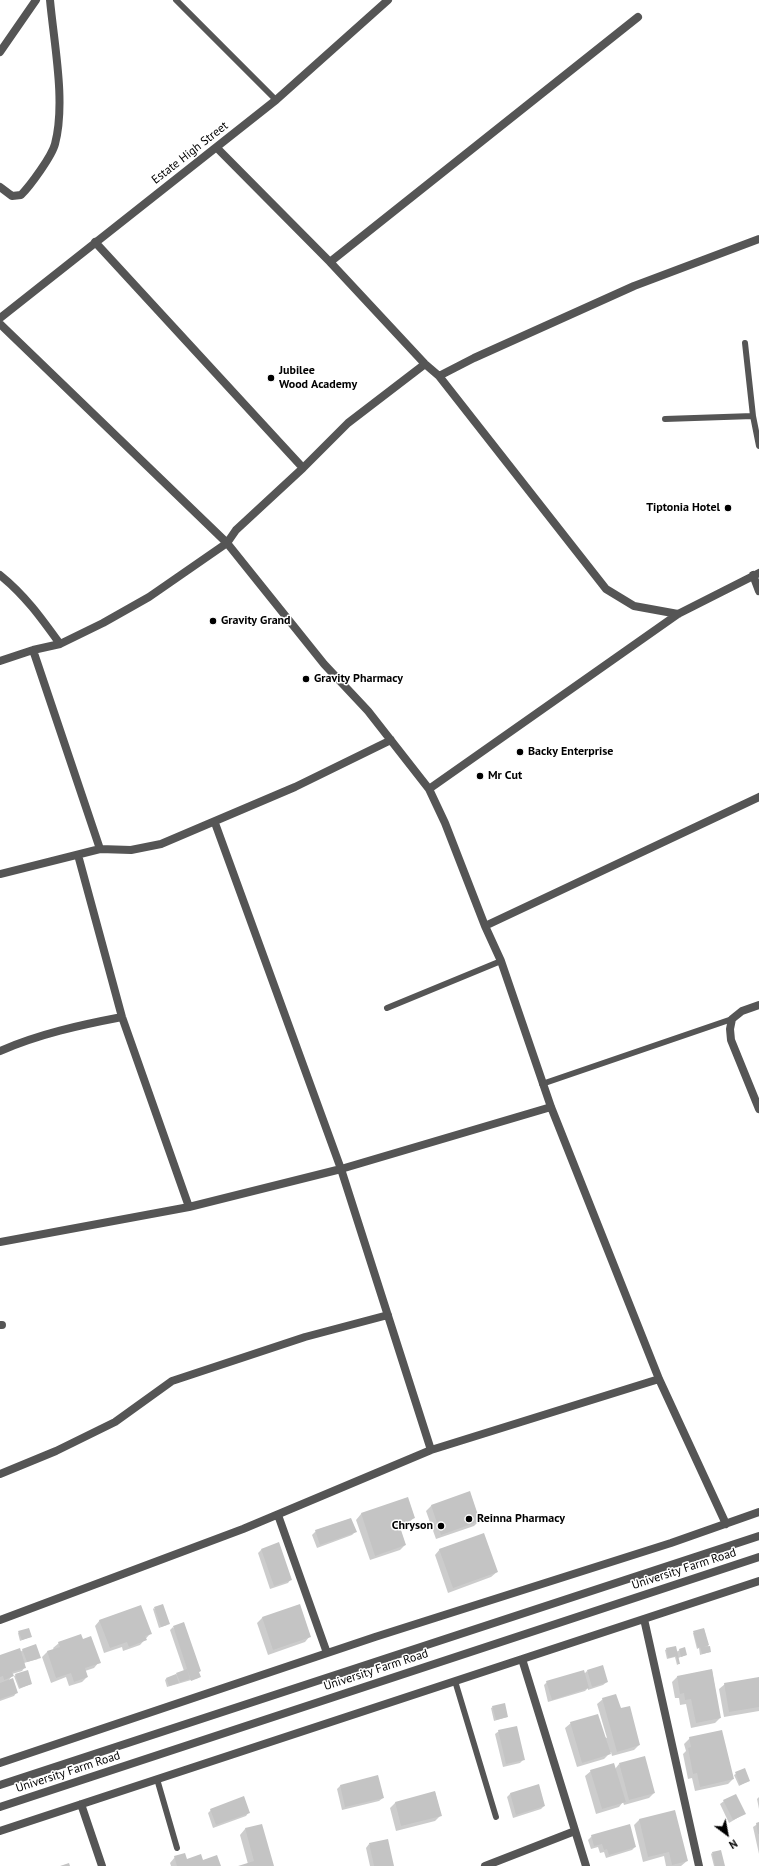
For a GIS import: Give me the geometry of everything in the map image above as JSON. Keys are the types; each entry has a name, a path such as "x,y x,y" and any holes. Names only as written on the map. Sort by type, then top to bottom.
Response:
{"street":[{"path":"0,52 36,0"},
{"path":"0,187 12,196 21,195 29,188 55,146 60,109 50,0"},
{"name":"Estate High Street","path":"0,318 95,242 218,148 276,100 388,0"},
{"path":"330,262 638,17"},
{"path":"218,148 330,262 425,364 440,376 606,589 634,606 678,614"},
{"path":"440,376 474,358 634,286 759,239"},
{"path":"95,242 303,468"},
{"path":"0,324 227,543 324,664 368,711 429,789 445,823 500,961 551,1108 659,1379 726,1524"},
{"path":"0,661 33,650 60,644 103,623 149,597 227,543 236,530 303,468 348,423 425,364"},
{"path":"429,789 678,614 756,574 759,591"},
{"path":"0,575 13,585 36,609 60,644"},
{"path":"33,650 100,849"},
{"path":"0,874 100,849 131,850 161,844 295,787 391,740"},
{"path":"485,926 759,797"},
{"path":"215,822 341,1169 431,1450"},
{"path":"78,855 122,1018 189,1207"},
{"path":"759,1005 742,1011 732,1019 730,1030 731,1040 759,1109"},
{"path":"0,1051 18,1043 70,1027 122,1018"},
{"path":"0,1242 189,1207 341,1169 551,1108"},
{"path":"0,1474 56,1451 114,1422 172,1381 306,1337 388,1315"},
{"path":"0,1620 278,1515 431,1450 659,1379"},
{"path":"0,1763 327,1653 759,1512"},
{"path":"278,1515 327,1653"},
{"name":"University Farm Road","path":"0,1785 759,1536"},
{"name":"University Farm Road","path":"0,1807 759,1557"},
{"path":"0,1831 759,1582"},
{"path":"644,1619 699,1866"},
{"path":"522,1659 586,1866"},
{"path":"81,1804 102,1866"},
{"path":"485,1866 575,1831"}],"lane":[{"path":"176,0 276,100"},
{"path":"745,343 752,416 759,446"},
{"path":"665,419 752,416"},
{"path":"387,1008 500,961"},
{"path":"542,1084 732,1019"},
{"path":"455,1681 496,1817"},
{"path":"157,1779 177,1848"}],"building":[{"path":"470,1491 480,1521 441,1535 431,1505"},
{"path":"408,1497 415,1518 399,1524 406,1545 375,1556 361,1513"},
{"path":"351,1518 357,1532 320,1545 315,1530"},
{"path":"484,1533 498,1572 453,1588 439,1549"},
{"path":"279,1542 292,1580 274,1586 261,1549"},
{"path":"163,1604 170,1624 161,1627 154,1607"},
{"path":"300,1604 311,1637 273,1650 262,1617"},
{"path":"141,1605 152,1634 145,1636 147,1640 129,1647 127,1642 110,1648 99,1620"},
{"path":"184,1622 201,1671 199,1672 201,1677 191,1681 173,1626"},
{"path":"29,1628 32,1637 22,1640 18,1631"},
{"path":"704,1628 709,1645 704,1647 710,1646 711,1652 702,1654 700,1647 698,1648 693,1631"},
{"path":"81,1634 83,1639 91,1636 101,1663 85,1668 88,1677 74,1682 71,1673 56,1678 47,1651 60,1647 58,1642"},
{"path":"36,1644 41,1658 27,1662 22,1649"},
{"path":"676,1646 680,1664 678,1664 676,1656 668,1658 666,1648"},
{"path":"685,1647 687,1655 681,1657 679,1649"},
{"path":"20,1648 26,1668 12,1672 14,1676 4,1680 3,1676 0,1677 0,1655"},
{"path":"603,1665 608,1682 592,1687 587,1670"},
{"path":"187,1669 190,1679 180,1682 176,1673"},
{"path":"712,1669 721,1718 696,1723 691,1699 685,1700 684,1693 680,1694 677,1676"},
{"path":"28,1670 32,1684 20,1688 15,1674"},
{"path":"584,1670 589,1688 552,1700 546,1681"},
{"path":"176,1674 179,1683 169,1686 166,1678"},
{"path":"759,1677 759,1707 729,1712 724,1683"},
{"path":"13,1678 18,1693 0,1699 0,1683"},
{"path":"616,1694 621,1708 630,1706 640,1745 617,1752 602,1698"},
{"path":"505,1703 508,1717 496,1720 492,1706"},
{"path":"598,1714 611,1754 582,1763 570,1722"},
{"path":"517,1726 525,1760 506,1764 498,1730"},
{"path":"722,1730 734,1779 700,1787 697,1773 693,1774 688,1748 691,1747 689,1737"},
{"path":"645,1756 655,1793 629,1800 619,1763"},
{"path":"614,1763 626,1802 602,1809 590,1770"},
{"path":"745,1768 750,1781 740,1785 735,1772"},
{"path":"378,1775 384,1798 345,1807 340,1785"},
{"path":"539,1784 545,1806 516,1815 510,1793"},
{"path":"435,1791 442,1816 401,1826 395,1802"},
{"path":"736,1794 746,1814 733,1820 723,1800"},
{"path":"244,1796 250,1813 216,1825 210,1809"},
{"path":"675,1810 688,1861 672,1865 669,1852 648,1857 639,1819"},
{"path":"759,1822 759,1834 758,1834 756,1823"},
{"path":"262,1824 274,1866 238,1866 254,1861 245,1828"},
{"path":"630,1824 636,1847 609,1855 607,1849 604,1850 602,1844 594,1846 591,1835"},
{"path":"388,1839 394,1866 374,1866 369,1843"},
{"path":"721,1850 725,1866 715,1866 712,1852"},
{"path":"185,1853 187,1859 201,1854 203,1860 217,1855 221,1866 177,1866 174,1856"},
{"path":"69,1863 70,1866 60,1866"}],"place":[{"name":"Jubilee Wood Academy","path":"271,378"},
{"name":"Tiptonia Hotel","path":"728,508"},
{"name":"Gravity Grand","path":"213,621"},
{"name":"Gravity Pharmacy","path":"306,679"},
{"name":"Backy Enterprise","path":"520,752"},
{"name":"Mr Cut","path":"480,776"},
{"name":"Reinna Pharmacy","path":"469,1519"},
{"name":"Chryson","path":"441,1526"}]}
